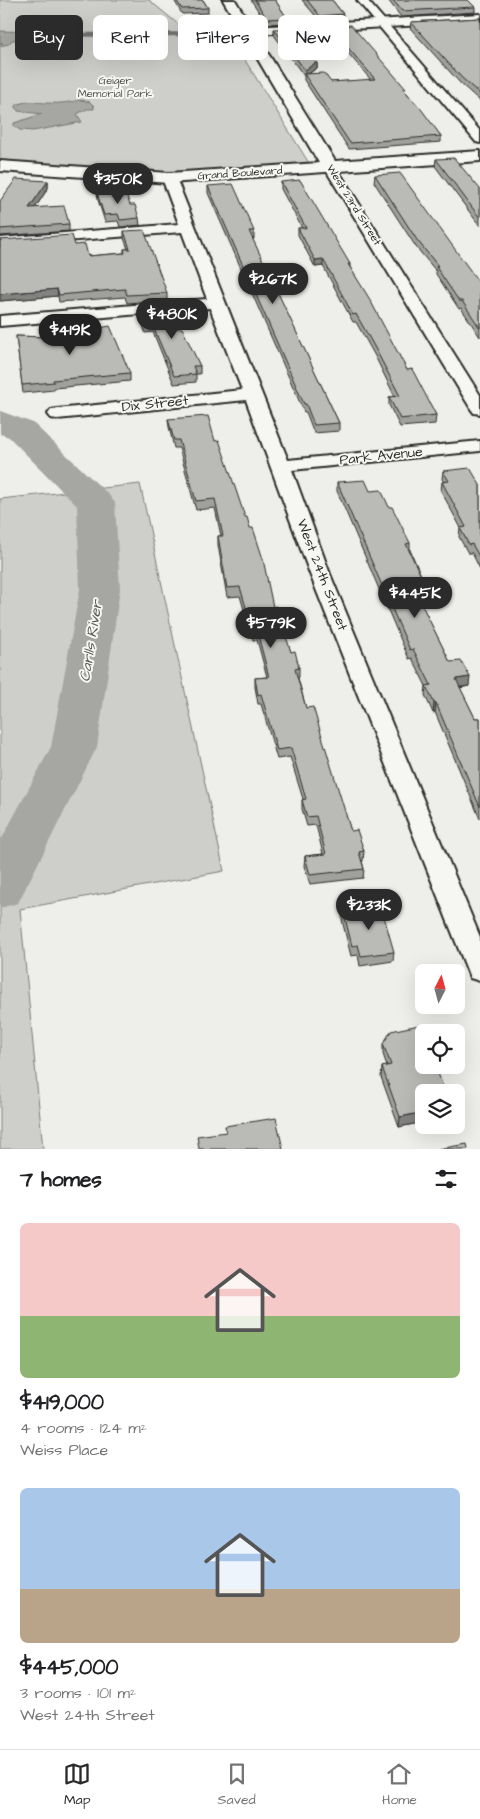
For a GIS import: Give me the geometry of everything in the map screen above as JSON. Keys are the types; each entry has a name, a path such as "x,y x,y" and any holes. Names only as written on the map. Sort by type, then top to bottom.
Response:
{"street":[{"name":"West 23rd Street","path":"229,0 239,15"},
{"path":"362,0 480,139"},
{"path":"268,30 480,18"},
{"name":"West 23rd Street","path":"266,60 330,167 480,409"},
{"name":"Grand Boulevard","path":"0,166 169,178 480,156"},
{"name":"West 24th Street","path":"169,178 216,303 281,466 320,574 480,970"},
{"path":"0,242 188,227"},
{"path":"0,321 216,303"},
{"name":"Dix Street","path":"57,414 253,394"},
{"name":"Park Avenue","path":"281,466 480,446"}],"green space":[{"name":"Geiger Memorial Park","path":"0,0 149,0 167,15 93,15 93,60 168,60 168,16 178,24 178,60 245,60 312,168 169,178 0,164"},
{"path":"140,484 224,871 20,909 43,1149 0,1149 0,499"}],"shaded area":[{"path":"0,31 15,31 15,40 0,46 3,43 0,42"},
{"path":"81,100 90,102 94,106 94,109 87,109 77,114 82,122 33,131 20,130 14,126 14,123 42,114 18,111 15,106 19,104 31,102 60,103"}],"building":[{"path":"176,0 203,0 208,8 182,9"},
{"path":"255,0 275,0 285,15 278,15 278,18 268,19 268,15 264,15"},
{"path":"307,0 332,0 343,14 332,15 319,15"},
{"path":"393,0 468,0 475,7 402,11"},
{"path":"480,18 480,94 462,78 411,22"},
{"path":"349,25 351,25 406,89 403,89 441,136 350,143 304,74 324,73 331,82 375,79 349,49"},
{"path":"297,60 316,60 317,62 305,70"},
{"path":"454,158 480,189 480,218 436,159"},
{"path":"400,173 480,284 480,328 462,301 459,301 436,267 438,266 417,240 375,175"},
{"path":"16,179 48,181 29,208 64,206 69,224 0,229 0,201"},
{"path":"300,180 350,264 348,264 369,298 407,370 412,369 436,415 400,419 389,397 400,396 375,348 356,314 353,315 323,259 315,260 298,228 306,228 281,182"},
{"path":"233,184 254,231 249,231 339,423 314,425 208,186"},
{"path":"125,191 130,205 135,205 139,218 120,220 118,214 104,215 97,193"},
{"path":"144,230 167,293 127,295 125,289 59,295 57,289 0,294 0,240 72,235 75,245 85,244 88,256 125,253 124,249 130,249 124,231"},
{"path":"171,306 176,328 182,328 200,366 193,366 196,374 174,376 152,324 145,325 141,308"},
{"path":"100,326 100,328 110,326 130,373 53,380 54,382 22,385 16,336 45,337 68,335 66,330"},
{"path":"208,416 215,441 219,440 245,517 247,517 250,528 253,528 263,559 273,607 276,606 291,652 295,651 299,668 295,669 306,708 313,707 351,831 357,830 364,851 359,852 364,869 310,875 305,856 326,854 316,816 307,817 302,800 306,799 291,748 277,750 261,694 258,695 255,678 269,677 257,631 253,631 240,587 227,588 218,536 223,536 215,499 196,501 179,440 174,440 168,419"},
{"path":"470,468 480,485 480,558 472,544 469,545 460,528 466,527 442,482 449,481 443,471"},
{"path":"365,480 370,491 381,490 389,507 392,507 410,543 406,544 423,580 410,581 450,662 461,661 470,677 456,679 475,718 480,718 480,807 436,703 434,703 426,686 431,685 413,649 410,650 337,482"},
{"path":"381,906 394,952 361,956 358,945 352,946 343,910"},
{"path":"415,1026 415,1074 438,1074 442,1084 415,1084 415,1114 400,1117 382,1067 391,1065 383,1044 391,1031"},
{"path":"276,1118 283,1149 199,1149 197,1136 226,1132 225,1126"},
{"path":"467,1144 468,1149 438,1149"}],"waterway":[{"path":"83,35 178,34"},
{"name":"Carlls River","path":"0,421 21,430 96,503 100,589 74,747 0,889"}]}
